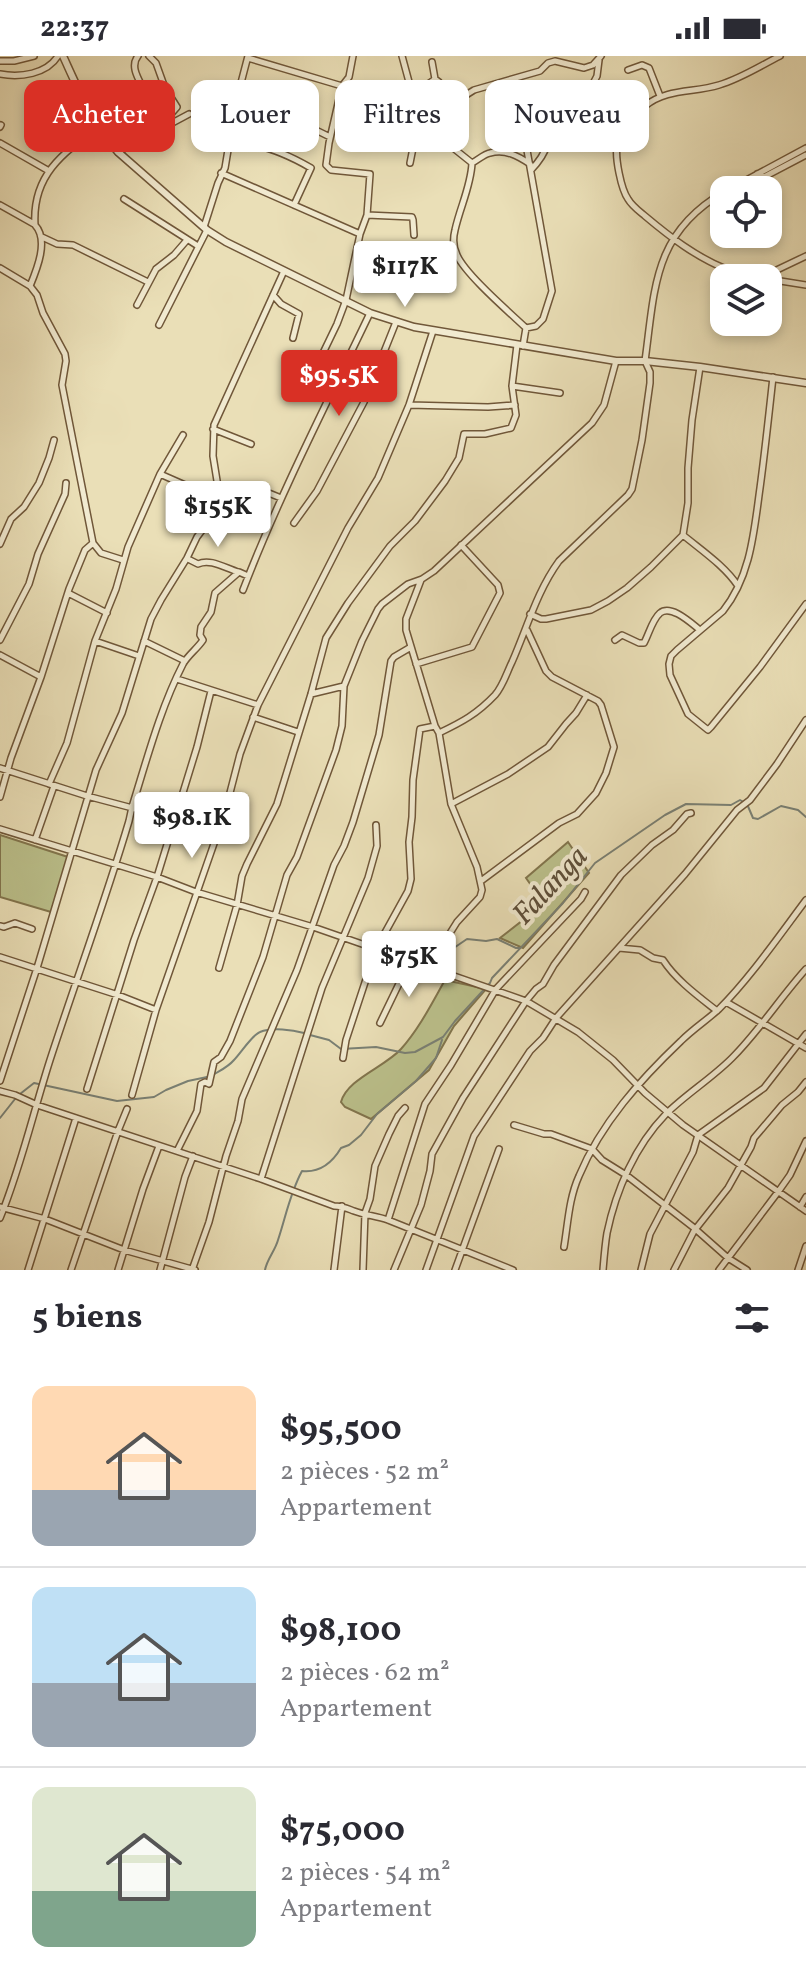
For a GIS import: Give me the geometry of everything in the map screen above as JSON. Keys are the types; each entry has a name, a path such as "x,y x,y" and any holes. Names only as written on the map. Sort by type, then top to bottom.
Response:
{"street":[{"path":"0,61 34,56"},
{"path":"0,74 25,76 61,56 73,80"},
{"path":"138,56 134,60 140,80"},
{"path":"149,56 156,63 162,80"},
{"path":"347,80 353,56"},
{"path":"402,56 408,80"},
{"path":"649,104 660,96 728,82 780,56"},
{"path":"242,80 248,57 335,84"},
{"path":"469,93 540,71 555,61 589,68 599,57"},
{"path":"595,80 599,57"},
{"path":"432,62 435,79"},
{"path":"628,70 642,65 649,68 660,96"},
{"path":"175,121 189,114"},
{"path":"310,380 346,300 367,215 370,174 328,169 326,165 335,116"},
{"path":"319,132 330,137"},
{"path":"0,143 49,171"},
{"path":"752,176 806,148"},
{"path":"35,225 37,198 54,162 66,152"},
{"path":"118,152 205,228 226,242 370,313 396,322 433,331 616,361 700,367 806,383"},
{"path":"159,325 198,246 228,152"},
{"path":"278,152 311,168 294,205"},
{"path":"410,163 412,152"},
{"path":"458,152 472,163"},
{"path":"472,163 493,152 514,154 531,168"},
{"path":"526,328 536,326 543,319 552,291 528,152"},
{"path":"531,168 544,152"},
{"path":"618,152 628,201 673,239 717,264"},
{"path":"757,173 764,177 806,155"},
{"path":"472,163 454,235 457,256 526,328"},
{"path":"221,173 360,234"},
{"path":"124,199 198,246"},
{"path":"439,733 468,719 496,694 547,579 559,561 632,489 650,383 650,372 645,361 657,276 673,239 686,221 710,201"},
{"path":"0,205 35,225 42,237 38,266 30,286"},
{"path":"367,215 412,217 414,235"},
{"path":"42,237 57,244 73,245 148,282"},
{"path":"137,305 156,269 187,240"},
{"path":"782,268 806,256"},
{"path":"0,268 30,286 37,295 65,354 62,385 93,543 101,553 123,560"},
{"path":"0,1081 87,796 101,756 122,713 151,619 197,537 218,509 213,429 284,271"},
{"path":"782,281 806,285"},
{"path":"273,295 281,304 299,314 293,338"},
{"path":"243,590 281,498 370,313"},
{"path":"294,523 317,491 364,402 396,322"},
{"path":"219,968 247,864 277,804 326,638 390,546 433,499 456,464 464,434 485,434 511,428 515,422 512,386 526,328"},
{"path":"132,1095 156,1010 225,812 253,717 348,528 378,478 409,405 433,331"},
{"path":"177,1151 197,1111 201,1084 209,1084 214,1062 221,1057 230,1041 263,957 287,875 297,857 336,750 342,726 344,686 378,609 408,584 434,571 592,423 604,405 616,361"},
{"path":"530,614 546,619 591,610 627,588 683,535 688,503 692,420 700,367"},
{"path":"773,377 752,544 738,587 723,611 677,650 669,664 670,675 684,708 694,720 708,730 806,604"},
{"path":"512,386 560,393"},
{"path":"409,405 515,405"},
{"path":"213,429 251,444"},
{"path":"35,840 67,743 95,641 116,589 123,560 160,474 183,435"},
{"path":"0,544 11,519 24,507 39,483 54,440"},
{"path":"160,474 219,500"},
{"path":"0,640 29,584 38,554 65,494 66,483"},
{"path":"219,493 254,487 281,498"},
{"path":"683,535 738,587"},
{"path":"0,797 68,593 85,550 93,543"},
{"path":"416,664 472,647 500,593 498,585 461,545"},
{"path":"187,558 198,564 203,561 212,563 248,576"},
{"path":"0,1218 116,866 165,703 185,661 203,640 201,627 211,612 215,593 239,572"},
{"path":"422,579 406,619 406,630 439,733 451,804 482,890 480,897 457,922 442,946"},
{"path":"68,593 107,613"},
{"path":"615,640 622,635 644,643 657,617 667,610 700,630"},
{"path":"481,881 559,823 577,814 596,793 614,747 601,705 546,671 526,629"},
{"path":"95,641 139,656"},
{"path":"144,641 185,661"},
{"path":"2,1207 45,1219 124,1250 193,1270 242,1099 297,970 364,789 379,735 391,661 411,647"},
{"path":"0,655 41,677"},
{"path":"177,679 258,705"},
{"path":"311,694 344,686"},
{"path":"87,1089 157,877 211,691"},
{"path":"451,804 508,774 548,747 587,695"},
{"path":"253,717 298,732"},
{"path":"426,1270 474,1136 530,1051 737,810 750,800 806,720"},
{"path":"344,1052 376,949 408,891 411,879 409,842 413,780 420,729 435,726"},
{"path":"0,768 174,819"},
{"path":"394,1270 421,1205 432,1154 526,1001 543,984 621,875 691,813"},
{"path":"261,1179 322,988 368,878 377,846 376,825"},
{"path":"0,829 313,927 526,1001 603,1051 637,1086 683,1125 803,1209 806,1197"},
{"path":"388,1220 425,1104 451,1065 491,988 585,892"},
{"path":"564,1247 578,1177 592,1149 622,1105 684,1038 726,1002 806,900"},
{"path":"0,926 15,923 32,929"},
{"path":"619,948 640,950 663,960 681,981 717,1011"},
{"path":"0,957 156,1010"},
{"path":"380,1023 410,961"},
{"path":"603,1270 607,1235 626,1175 644,1142 669,1112 745,1045 806,969"},
{"path":"726,1002 806,1048"},
{"path":"641,1270 650,1234 693,1152 698,1135 756,1094 806,1034"},
{"path":"674,1270 695,1229 728,1188 754,1138 806,1082"},
{"path":"0,1091 334,1206 388,1220 496,1267 513,1270"},
{"path":"798,1092 806,1096"},
{"path":"363,1270 365,1213 375,1166 398,1116 405,1108"},
{"path":"71,1270 127,1109"},
{"path":"28,1270 76,1118"},
{"path":"514,1125 592,1149 602,1160 626,1175 747,1270"},
{"path":"719,1270 790,1175 806,1141"},
{"path":"118,1270 159,1146"},
{"path":"455,1270 499,1149"},
{"path":"160,1270 193,1156"},
{"path":"334,1270 342,1206"},
{"path":"798,1270 806,1246"}],"green space":[{"path":"0,835 68,857 51,912 0,897"},
{"path":"568,842 589,873 523,948 500,938 523,920 516,911 531,900 533,888 526,878"},
{"path":"445,980 486,989 454,1026 429,1070 371,1119 345,1107 341,1102 351,1087 394,1056 408,1041"}],"waterway":[{"name":"Falanga","path":"310,1035 329,1040 341,1049 376,1047 405,1053 415,1052 443,1037 595,863 686,804 731,805 740,800 747,804 753,818 758,819 781,806 798,810 806,817"},
{"path":"417,940 430,950 445,954 467,939 497,939 520,948"},
{"name":"Falanga","path":"213,1075 232,1062 260,1032 276,1029 304,1033"},
{"path":"265,1270 302,1171 325,1166 341,1148 361,1135 377,1114 416,1081 436,1058 442,1040"},
{"name":"Falanga","path":"20,1094 34,1083 117,1101 154,1097 188,1081 207,1077"},
{"name":"Falanga","path":"0,1118 15,1099"}]}
